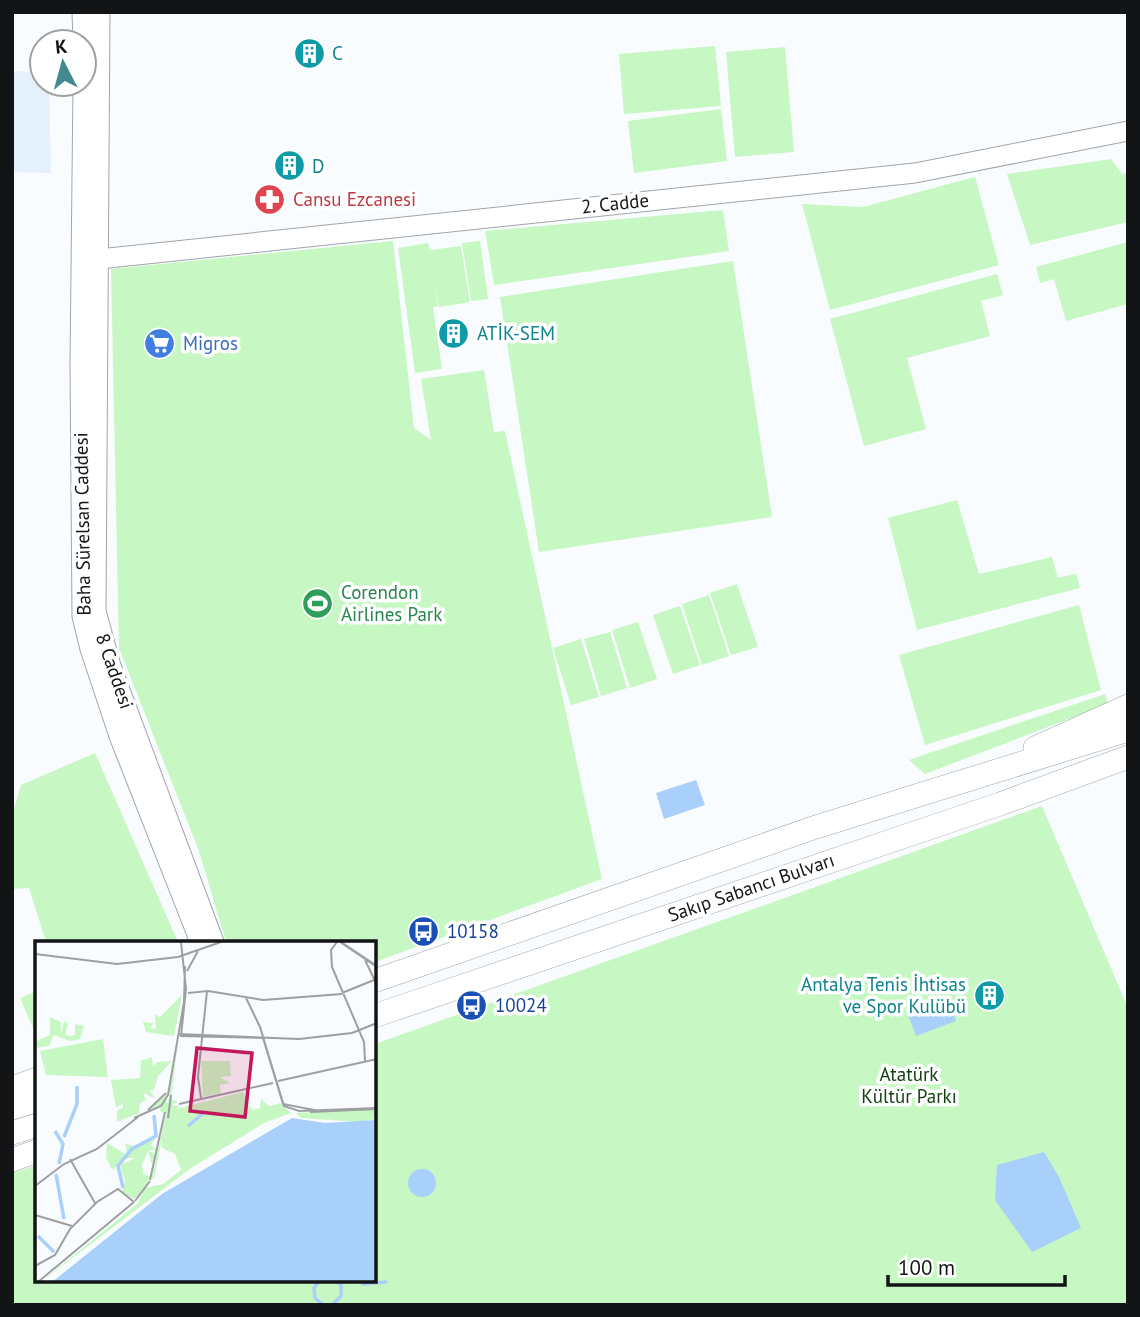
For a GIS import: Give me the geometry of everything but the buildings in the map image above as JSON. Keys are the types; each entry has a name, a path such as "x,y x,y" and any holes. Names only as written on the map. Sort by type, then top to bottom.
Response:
{"main road":[{"path":"99,259 100,12"},
{"name":"Baha Sürelsan Caddesi","path":"83,98 80,365 82,616 119,736 199,941"},
{"name":"2. Cadde","path":"99,259 915,173 1128,131"},
{"name":"8 Caddesi","path":"99,259 96,611 108,657 213,941"},
{"path":"953,786 1095,718 1128,706"},
{"path":"1005,763 1128,718"},
{"name":"Sakıp Sabancı Bulvarı","path":"376,980 816,827 1128,730"},
{"name":"Sakıp Sabancı Bulvarı","path":"376,1015 1000,804 1128,757"},
{"path":"1000,804 1128,765"},
{"path":"12,1088 35,1080"},
{"path":"12,1108 35,1101"},
{"path":"12,1133 35,1126"},
{"path":"12,1160 35,1152"}],"shaded area":[{"path":"12,71 28,72 28,98 49,98 51,173 12,172"}],"green space":[{"path":"715,46 721,106 624,114 619,54"},
{"path":"785,47 794,152 735,157 726,52"},
{"path":"721,109 727,161 634,173 628,121"},
{"path":"1111,159 1122,174 1128,173 1128,222 1030,245 1007,174"},
{"path":"975,177 999,265 830,310 802,204 863,207"},
{"path":"723,210 729,251 494,285 485,231"},
{"path":"393,241 414,428 431,440 421,379 484,370 494,432 505,431 602,879 376,962 376,941 226,941 199,851 119,648 111,269"},
{"path":"480,241 488,299 471,301 462,243"},
{"path":"1128,242 1128,304 1066,321 1054,279 1040,283 1036,267"},
{"path":"428,243 430,250 461,246 470,302 439,307 435,287 438,306 433,307 442,369 415,373 398,248"},
{"path":"733,261 772,517 539,552 500,297"},
{"path":"997,274 1003,295 981,301 990,336 907,358 926,429 864,446 830,319"},
{"path":"957,500 979,574 1052,557 1058,578 1076,574 1080,588 917,630 888,518"},
{"path":"737,584 758,647 731,655 710,593"},
{"path":"709,595 729,656 702,665 682,604"},
{"path":"1079,605 1101,690 925,745 899,655"},
{"path":"680,606 700,665 673,674 653,615"},
{"path":"638,622 657,679 630,688 612,630"},
{"path":"610,632 627,688 601,696 584,639"},
{"path":"581,639 599,697 571,705 553,648"},
{"path":"1105,694 1108,704 925,774 909,760"},
{"path":"95,753 178,941 46,941 29,888 12,889 12,815 21,785"},
{"name":"Atatürk Kültür Parkı","path":"1042,806 1128,1008 1128,1305 12,1305 12,1173 35,1166 35,1282 376,1282 376,1044"},
{"path":"35,992 35,1032 20,998"}],"water":[{"path":"696,780 705,805 664,819 656,793"},
{"path":"949,999 956,1021 916,1036 908,1015"},
{"path":"1044,1152 1059,1177 1081,1228 1032,1252 995,1200 997,1165"},
{"path":"422,1169 432,1173 436,1183 432,1193 422,1197 412,1193 408,1183 412,1173"}],"waterway":[{"path":"318,1282 314,1288 315,1298 323,1305"},
{"path":"332,1305 341,1296 341,1285 337,1282"},
{"path":"363,1284 386,1282"}],"place":[{"name":"C","path":"309,53"},
{"name":"D","path":"289,166"},
{"name":"Cansu Ezcanesi","path":"270,199"},
{"name":"ATİK-SEM","path":"454,333"},
{"name":"Migros","path":"160,343"},
{"name":"Corendon Airlines Park","path":"318,603"},
{"name":"10158","path":"424,931"},
{"name":"Antalya Tenis İhtisas ve Spor Kulübü","path":"989,995"},
{"name":"10024","path":"472,1005"}]}
